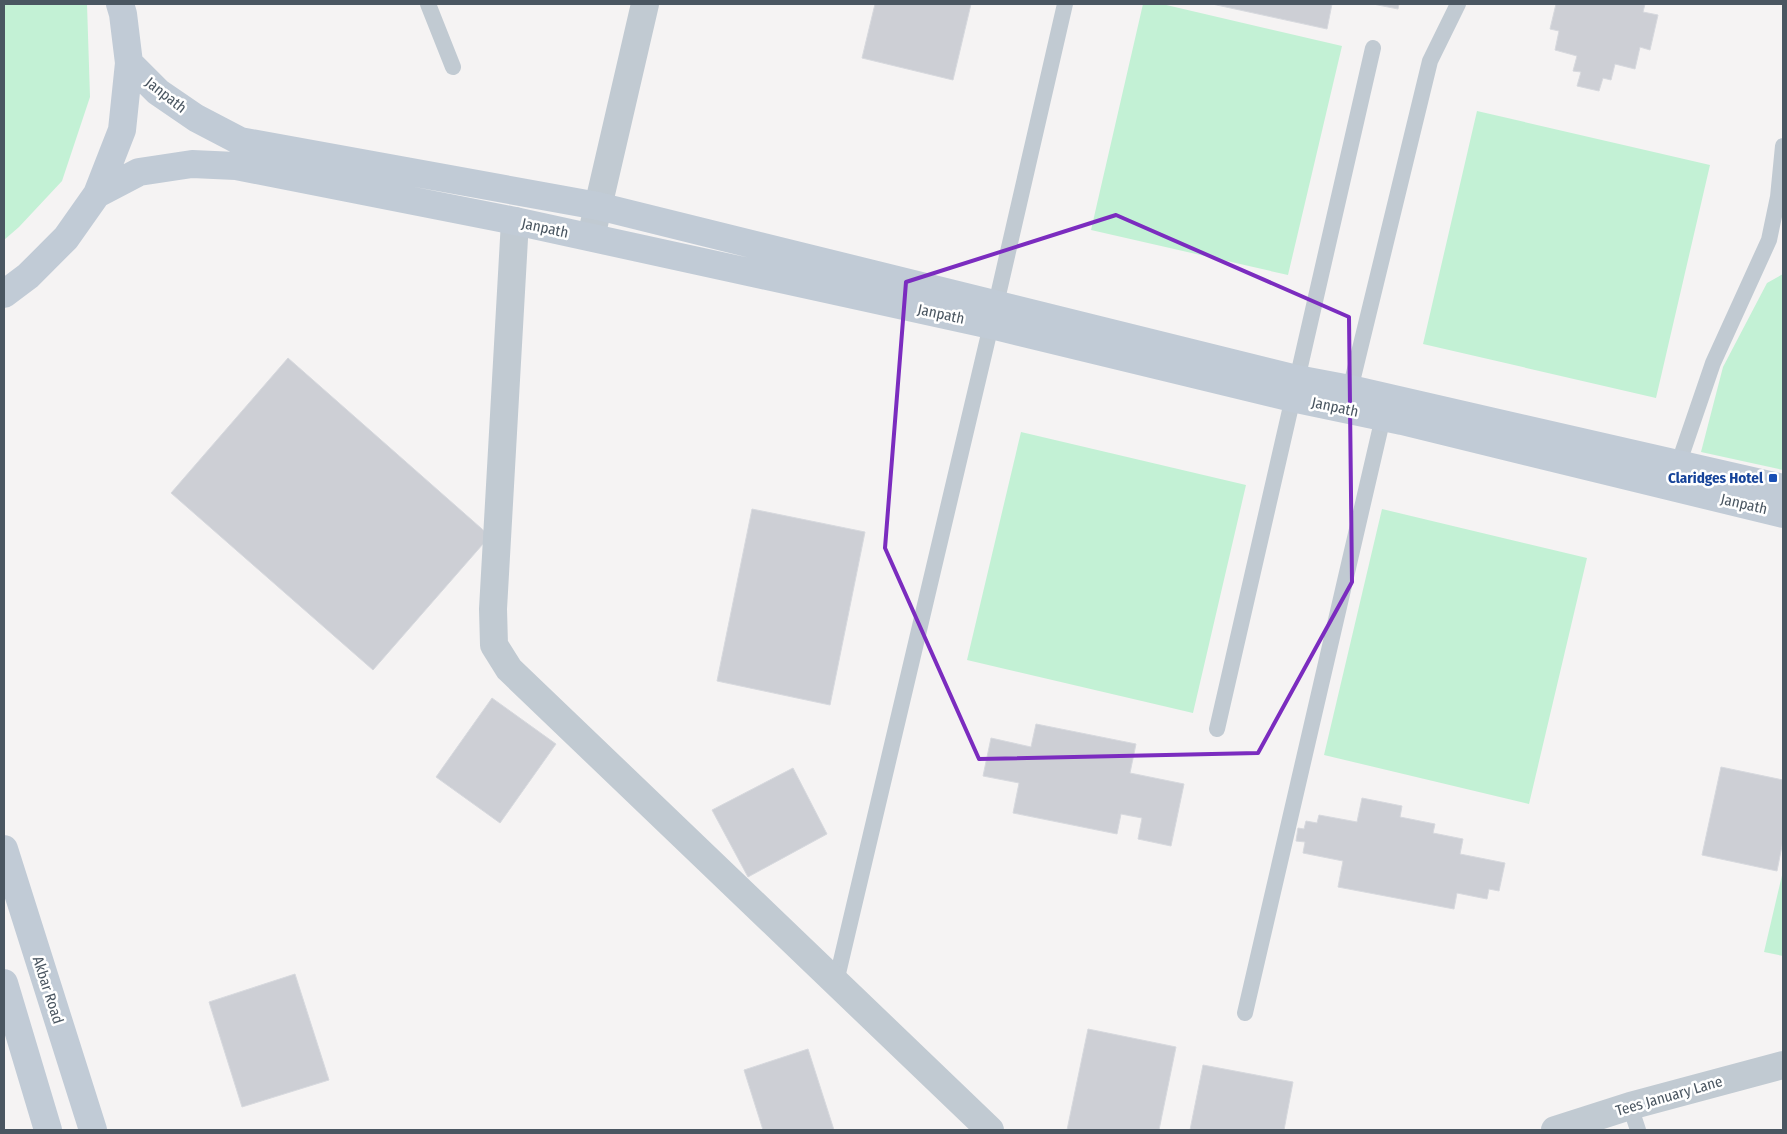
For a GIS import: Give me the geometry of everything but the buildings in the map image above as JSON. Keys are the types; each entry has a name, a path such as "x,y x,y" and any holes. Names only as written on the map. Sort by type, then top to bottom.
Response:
{"main road":[{"path":"4,294 28,276 66,238 97,194 122,130 129,63 120,4"},
{"name":"Janpath","path":"129,63 158,92 196,118 240,141 598,206 994,314 1295,389 1348,399 1675,475 1783,514"},
{"name":"Janpath","path":"97,194 139,172 192,164 236,166 591,237 994,314"},
{"name":"Janpath","path":"1348,399 1383,417 1675,475 1783,488"},
{"name":"Akbar Road","path":"4,849 93,1130"},
{"path":"4,983 48,1130"}],"street":[{"path":"591,237 645,4"},
{"path":"516,221 493,609 494,645 509,670 990,1130"},
{"name":"Tees January Lane","path":"1555,1130 1634,1118 1783,1065"}],"lane":[{"path":"428,4 453,67"},
{"path":"836,982 994,314 1065,4"},
{"path":"1348,399 1430,61 1458,4"},
{"path":"1217,730 1373,48"},
{"path":"1675,475 1713,363 1769,240 1778,197 1783,146"},
{"path":"1245,1012 1383,417"}],"highlighted area":[{"path":"1116,215 1349,317 1352,582 1258,753 979,759 885,548 906,282"}],"green space":[{"path":"4,4 87,4 90,97 62,181 19,227 4,240"},
{"path":"1143,4 1162,4 1342,46 1288,275 1091,230"},
{"path":"1477,111 1710,165 1656,398 1423,344"},
{"path":"1783,274 1783,470 1701,452 1723,367 1767,283"},
{"path":"1021,432 1246,485 1193,713 967,660"},
{"path":"1382,509 1587,558 1529,804 1324,755"},
{"path":"1783,871 1783,956 1764,952"}],"place":[{"name":"Claridges Hotel","path":"1773,478"}]}
